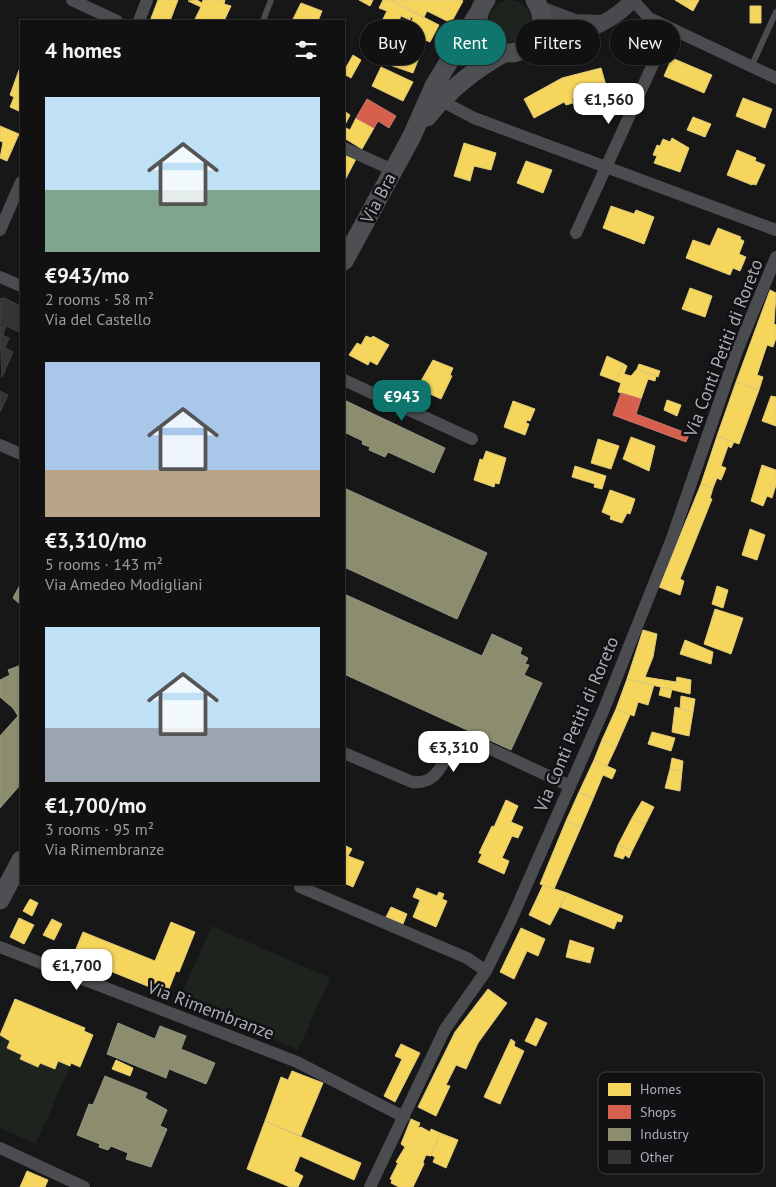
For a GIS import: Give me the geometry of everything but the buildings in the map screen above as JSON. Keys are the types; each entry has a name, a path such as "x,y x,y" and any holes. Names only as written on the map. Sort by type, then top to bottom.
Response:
{"main road":[{"path":"600,22 618,13 633,0"},
{"path":"537,4 571,20"},
{"path":"537,4 540,20"},
{"name":"Via Bra","path":"479,20 482,7"},
{"name":"Via Bra","path":"345,259 393,170 435,98 482,7"},
{"name":"Via Bra","path":"435,98 482,65"},
{"path":"0,900 20,862"}],"street":[{"path":"72,0 94,16 112,20"},
{"path":"139,20 147,0"},
{"path":"633,0 653,20"},
{"path":"680,34 776,78"},
{"path":"576,233 604,166 652,65"},
{"path":"435,98 474,118 776,230"},
{"path":"345,148 393,170"},
{"path":"0,230 20,184"},
{"name":"Via Conti Petiti di Roreto","path":"370,1187 445,1029 486,971 604,709 671,541 737,351 776,257"},
{"path":"0,277 20,286"},
{"path":"345,380 472,439"},
{"path":"0,445 20,454"},
{"path":"345,753 412,782 421,783 436,775 456,743 469,739 570,786"},
{"path":"300,887 466,958 486,971"},
{"name":"Via Rimembranze","path":"0,947 297,1062 404,1117"},
{"path":"0,1148 84,1187"}],"lane":[{"path":"263,20 271,0"},
{"path":"751,67 776,12"}],"shaded area":[{"path":"510,0 525,6 531,20 516,20 516,40 510,42 506,41 506,20 489,20 495,6"},
{"path":"212,926 330,978 298,1050 180,997"},
{"path":"0,1036 10,1041 7,1048 22,1055 21,1060 38,1067 40,1063 55,1069 58,1061 70,1066 36,1144 0,1128"}]}
